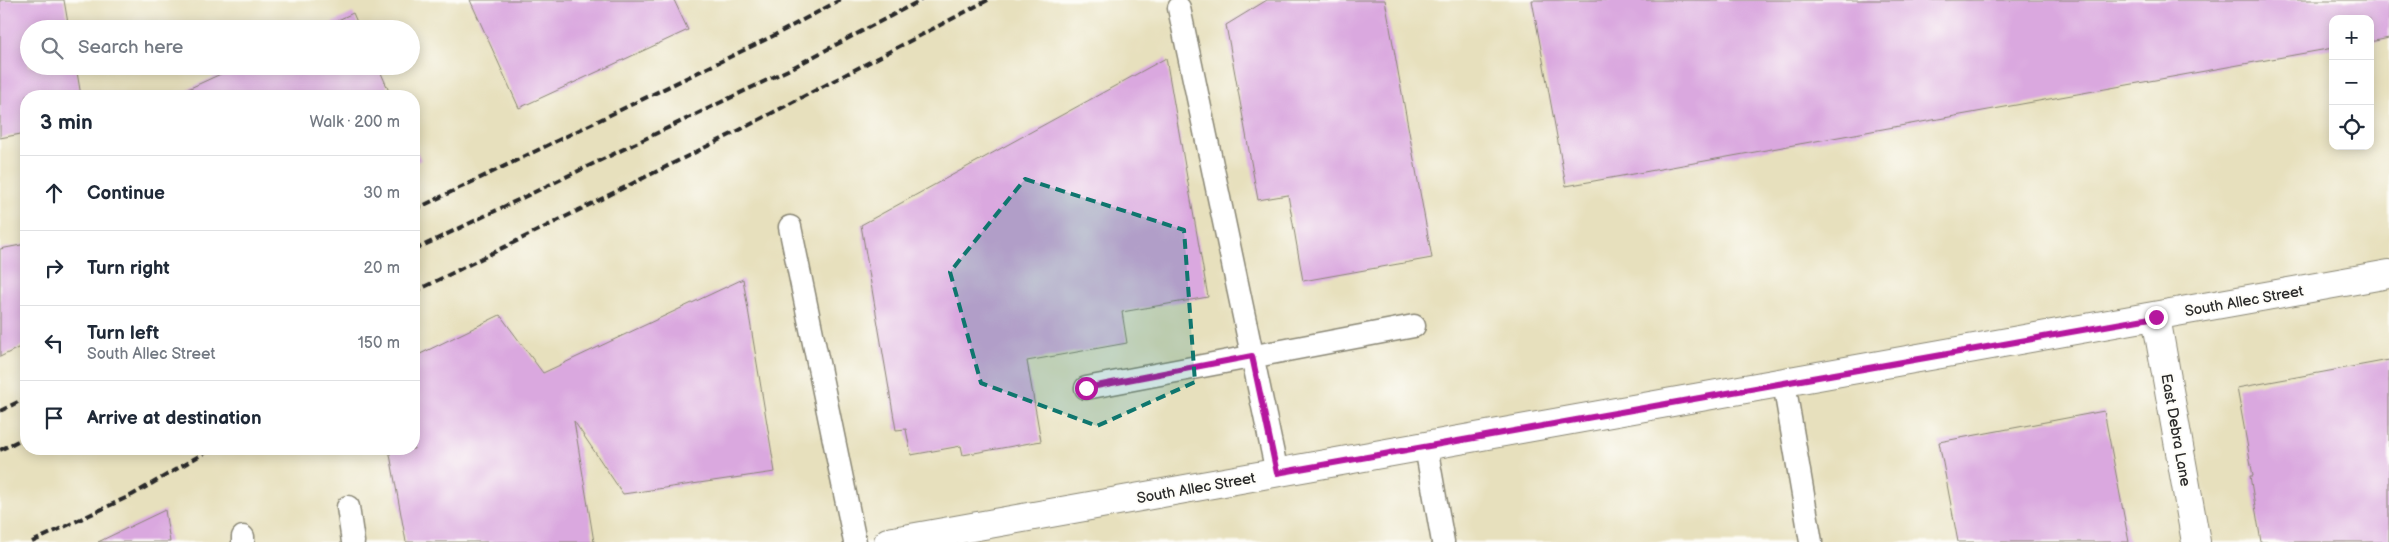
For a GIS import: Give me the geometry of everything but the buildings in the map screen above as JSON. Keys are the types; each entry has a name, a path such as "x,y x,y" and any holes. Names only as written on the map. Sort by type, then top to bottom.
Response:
{"street":[{"name":"South Allec Street","path":"888,542 2389,274"},
{"name":"East Debra Lane","path":"2156,317 2196,542"}],"lane":[{"path":"1179,8 1277,473"},
{"path":"790,227 855,542"},
{"path":"1086,388 1414,326"},
{"path":"1784,383 1812,542"},
{"path":"1426,447 1443,542"},
{"path":"348,507 353,542"}],"highlighted area":[{"path":"1025,179 1184,230 1195,382 1097,426 981,383 950,272"}],"railway":[{"path":"420,207 773,36 840,0"},
{"path":"420,247 788,70 921,0"},
{"path":"420,289 732,134 988,0"},
{"path":"0,411 20,401"},
{"path":"0,450 20,440"},
{"path":"32,542 132,495 201,455"}],"route":[{"path":"1086,388 1252,356 1277,473 2156,317"}]}
